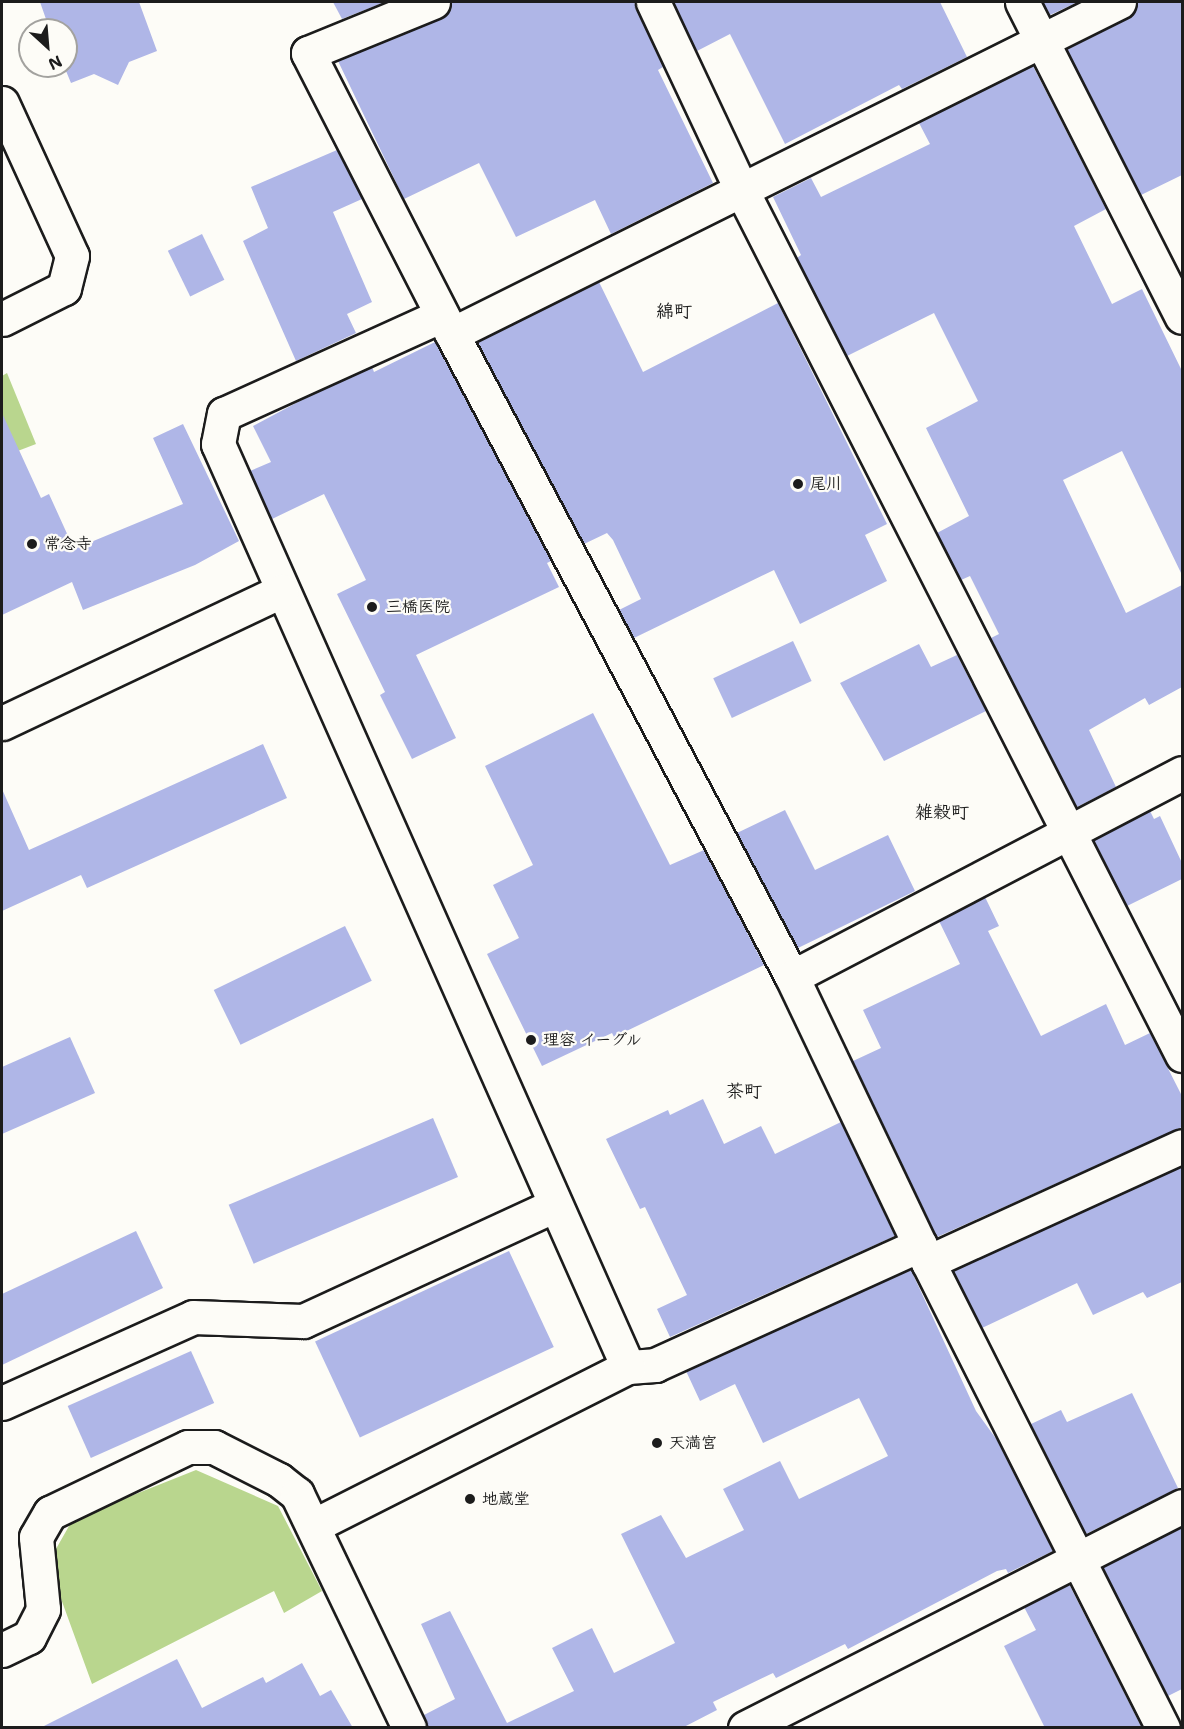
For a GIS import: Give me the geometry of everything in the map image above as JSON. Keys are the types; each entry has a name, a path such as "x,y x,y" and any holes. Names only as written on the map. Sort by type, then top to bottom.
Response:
{"street":[{"path":"433,2 308,53 447,325 792,976 924,1254 1079,1556 1163,1728"},
{"path":"653,2 741,189 1182,1055"},
{"path":"1022,2 1182,317"},
{"path":"628,1367 281,591 218,444 224,414 447,325 741,189 1040,39 1119,2"},
{"path":"2,103 72,256 64,288 2,319"},
{"path":"2,723 281,591"},
{"path":"792,976 1182,773"},
{"path":"313,1526 628,1367 655,1365 1182,1146"},
{"path":"2,1403 193,1317 303,1321 555,1205"},
{"path":"2,1650 29,1636 43,1609 36,1537 50,1513 188,1447 214,1448 279,1480 297,1494 409,1728"},
{"path":"745,1728 1079,1556 1182,1506"}],"green space":[{"path":"7,373 36,444 2,457 2,376"},
{"path":"196,1470 278,1506 322,1591 284,1613 274,1591 92,1684 48,1563 73,1519"}],"building":[{"path":"40,2 139,2 157,51 129,62 118,85 94,74 71,83 69,78 78,78 78,18 46,18"},
{"path":"333,2 385,2 342,19"},
{"path":"451,2 634,2 663,67 658,70 713,183 611,234 595,200 516,237 479,163 404,199 338,61 440,19 448,13"},
{"path":"673,2 940,2 967,57 902,89 899,85 785,144 730,34 697,51"},
{"path":"1043,2 1078,2 1050,15"},
{"path":"1137,2 1182,2 1182,175 1141,195 1067,49 1127,19"},
{"path":"1033,66 1106,209 1074,226 1112,304 1142,289 1182,371 1182,575 1122,451 1063,480 1126,613 1182,585 1182,687 1149,705 1145,698 1089,730 1116,787 1077,807 991,638 999,634 970,576 961,580 937,533 969,516 926,428 978,401 934,313 847,356 797,258 801,255 773,197 811,178 821,197 930,144 919,123"},
{"path":"337,150 362,199 333,212 372,302 347,314 356,333 296,361 243,241 268,228 251,187"},
{"path":"202,234 224,280 190,296 168,251"},
{"path":"599,282 643,372 778,303 887,524 865,535 887,581 800,624 774,570 634,638 619,610 641,599 613,540 607,533 584,544 478,342"},
{"path":"435,342 551,561 547,563 559,587 416,655 456,738 412,759 380,695 385,692 337,594 366,580 324,494 272,519 250,471 271,462 253,426 311,395 372,367 374,372"},
{"path":"2,413 41,498 49,494 74,549 183,504 153,438 183,424 239,541 195,565 83,610 72,582 2,615"},
{"path":"793,641 812,681 732,718 713,678"},
{"path":"919,644 931,667 957,655 986,711 884,761 840,683"},
{"path":"593,713 670,865 704,850 764,965 614,1037 612,1033 542,1066 487,954 519,938 493,885 533,865 485,766"},
{"path":"263,744 287,798 87,888 81,875 2,911 2,789 29,850"},
{"path":"785,810 815,870 888,835 915,891 798,948 737,833"},
{"path":"1150,811 1154,819 1160,816 1182,863 1182,879 1127,906 1094,840"},
{"path":"985,897 999,926 988,931 1041,1036 1106,1004 1125,1045 1150,1033 1182,1096 1182,1127 937,1237 853,1061 881,1048 863,1010 960,964 939,921"},
{"path":"345,926 372,981 241,1045 214,990"},
{"path":"70,1037 95,1093 2,1134 2,1067"},
{"path":"703,1099 724,1144 761,1126 775,1154 841,1122 895,1236 670,1337 657,1309 687,1295 645,1207 640,1209 606,1139 668,1110 670,1115"},
{"path":"433,1118 458,1177 254,1264 229,1205"},
{"path":"1182,1166 1182,1282 1147,1298 1143,1292 1093,1315 1077,1283 982,1328 954,1271"},
{"path":"136,1231 163,1288 2,1365 2,1294"},
{"path":"509,1251 554,1347 360,1438 315,1341"},
{"path":"911,1270 976,1411 997,1440 1053,1551 1008,1573 1006,1569 997,1571 848,1649 845,1644 776,1678 773,1673 713,1702 717,1710 682,1728 427,1728 424,1715 455,1699 421,1624 450,1611 507,1723 574,1691 552,1648 592,1628 614,1673 675,1643 621,1534 661,1515 686,1558 744,1530 723,1489 780,1461 799,1499 888,1456 859,1398 763,1443 735,1384 700,1401 686,1371"},
{"path":"191,1351 214,1403 91,1458 68,1406"},
{"path":"1132,1393 1178,1488 1086,1534 1031,1424 1061,1410 1067,1422"},
{"path":"1182,1527 1182,1689 1168,1696 1103,1567"},
{"path":"1069,1584 1142,1728 1045,1728 1004,1646 1036,1630 1024,1607"},
{"path":"177,1659 202,1708 263,1677 266,1683 302,1663 320,1696 331,1690 353,1728 40,1728"}],"place":[{"name":"尾川","path":"798,484"},
{"name":"常念寺","path":"32,544"},
{"name":"三橋医院","path":"372,607"},
{"name":"理容 イーグル","path":"531,1040"},
{"name":"天満宮","path":"657,1443"},
{"name":"地蔵堂","path":"470,1499"}],"district":[{"name":"綿町","path":"674,311"},
{"name":"雑穀町","path":"942,812"},
{"name":"茶町","path":"744,1091"}]}
